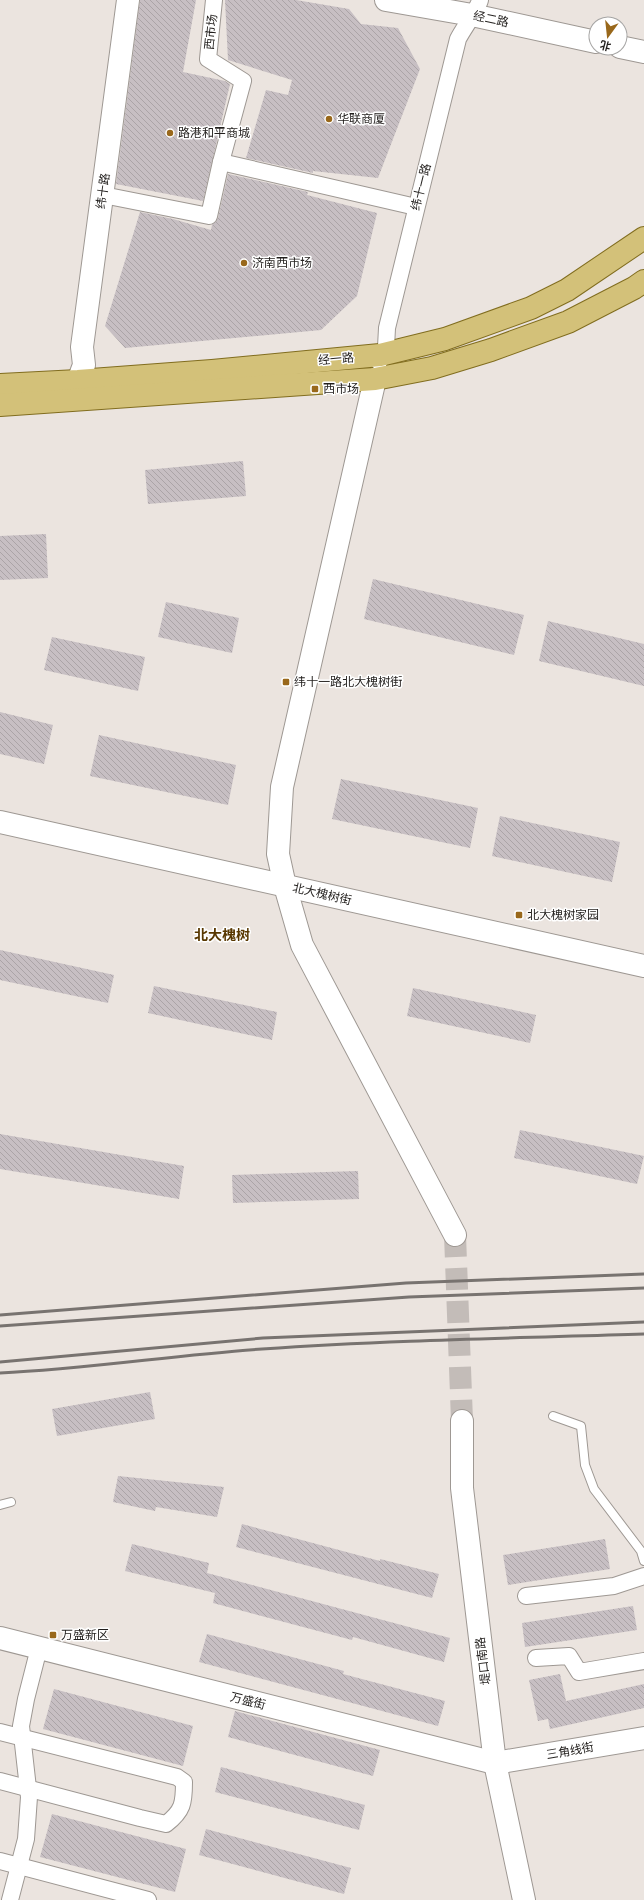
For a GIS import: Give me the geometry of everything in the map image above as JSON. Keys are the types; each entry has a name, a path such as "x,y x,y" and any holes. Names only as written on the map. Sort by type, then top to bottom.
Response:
{"main road":[{"name":"经一路","path":"0,385 78,381 380,355 445,339 531,308 567,290 644,238"},
{"name":"经一路","path":"0,405 375,380 432,368 491,350 568,322 634,288 644,281"}],"street":[{"name":"纬十路","path":"78,381 84,365 82,347 128,0"},
{"name":"西市场","path":"103,195 209,216 221,162 243,81 208,59 214,0"},
{"name":"经二路","path":"386,0 477,7 588,40"},
{"name":"经二路","path":"443,0 588,28"},
{"name":"纬十一路","path":"375,380 380,355 386,347 387,328 458,39 477,7"},
{"path":"628,36 644,39"},
{"path":"628,49 644,52"},
{"path":"221,162 416,207"},
{"path":"375,380 282,787 278,854 285,886 302,945 455,1235"},
{"name":"北大槐树街","path":"0,822 644,966"},
{"name":"堤口南路","path":"462,1420 462,1488 495,1763 524,1900"},
{"path":"526,1596 614,1586 644,1576"},
{"name":"万盛街","path":"0,1638 495,1763"},
{"path":"10,1900 26,1839 30,1797 21,1726 39,1648"},
{"path":"536,1658 569,1656 579,1672 644,1661"},
{"path":"0,1732 177,1777 184,1782 184,1797 178,1815 166,1824 0,1781"},
{"name":"三角线街","path":"495,1763 644,1738"},
{"path":"0,1861 148,1900"}],"lane":[{"path":"553,1416 581,1426 585,1465 594,1489 641,1551 644,1561"},
{"path":"0,1505 11,1502"}],"building":[{"name":"路港和平商城","path":"140,0 196,0 183,72 225,81 230,84 203,201 116,184"},
{"name":"华联商厦","path":"225,0 296,0 349,9 361,24 398,28 420,69 378,178 313,171 313,173 246,158 266,90 288,95 292,80 228,60"},
{"name":"济南西市场","path":"228,174 308,192 307,195 377,213 357,296 321,330 125,348 105,326 140,212 173,219 211,230 212,225 218,218"},
{"path":"243,461 246,496 148,504 145,470"},
{"path":"46,534 48,578 0,580 0,536"},
{"path":"373,579 524,615 514,655 364,619"},
{"path":"166,602 239,618 232,653 158,637"},
{"path":"548,621 644,644 644,686 539,661"},
{"path":"52,637 145,657 138,691 44,670"},
{"path":"0,712 53,725 44,764 0,754"},
{"path":"99,735 236,765 228,805 90,776"},
{"path":"341,779 478,808 470,848 332,819"},
{"path":"500,816 620,842 612,882 492,856"},
{"path":"0,950 114,975 108,1003 0,980"},
{"path":"154,986 277,1012 272,1040 148,1013"},
{"path":"413,988 536,1015 530,1043 407,1016"},
{"path":"520,1130 644,1156 637,1184 514,1158"},
{"path":"0,1134 184,1166 179,1199 0,1169"},
{"path":"358,1171 359,1199 233,1203 232,1175"},
{"path":"150,1392 155,1419 57,1436 52,1409"},
{"path":"118,1476 224,1487 217,1517 156,1507 155,1511 113,1502"},
{"path":"242,1524 380,1561 380,1559 439,1574 432,1598 236,1547"},
{"path":"605,1539 610,1569 508,1585 503,1555"},
{"path":"132,1544 209,1563 207,1573 450,1638 444,1662 353,1637 352,1640 213,1603 215,1593 125,1571"},
{"path":"633,1606 637,1630 525,1647 522,1623"},
{"path":"207,1634 344,1671 343,1674 445,1701 438,1726 199,1662"},
{"path":"560,1674 566,1701 644,1684 644,1708 550,1729 548,1719 538,1721 529,1680"},
{"path":"54,1689 193,1726 183,1766 43,1729"},
{"path":"235,1711 380,1750 373,1776 228,1737"},
{"path":"221,1767 365,1805 359,1830 215,1792"},
{"path":"52,1814 186,1849 175,1892 40,1857"},
{"path":"206,1829 351,1868 344,1894 199,1855"}],"tunnel":[{"path":"455,1235 462,1421"}],"railway":[{"path":"0,1315 406,1283 644,1274"},
{"path":"0,1326 409,1297 644,1288"},
{"path":"0,1362 263,1338 644,1322"},
{"path":"0,1373 229,1352 357,1343 644,1334"}],"place":[{"name":"华联商厦","path":"329,119"},
{"name":"路港和平商城","path":"170,133"},
{"name":"济南西市场","path":"244,263"},
{"name":"西市场","path":"315,389"},
{"name":"纬十一路北大槐树街","path":"286,682"},
{"name":"北大槐树家园","path":"519,915"},
{"name":"万盛新区","path":"53,1635"}],"district":[{"name":"北大槐树","path":"222,935"}]}
